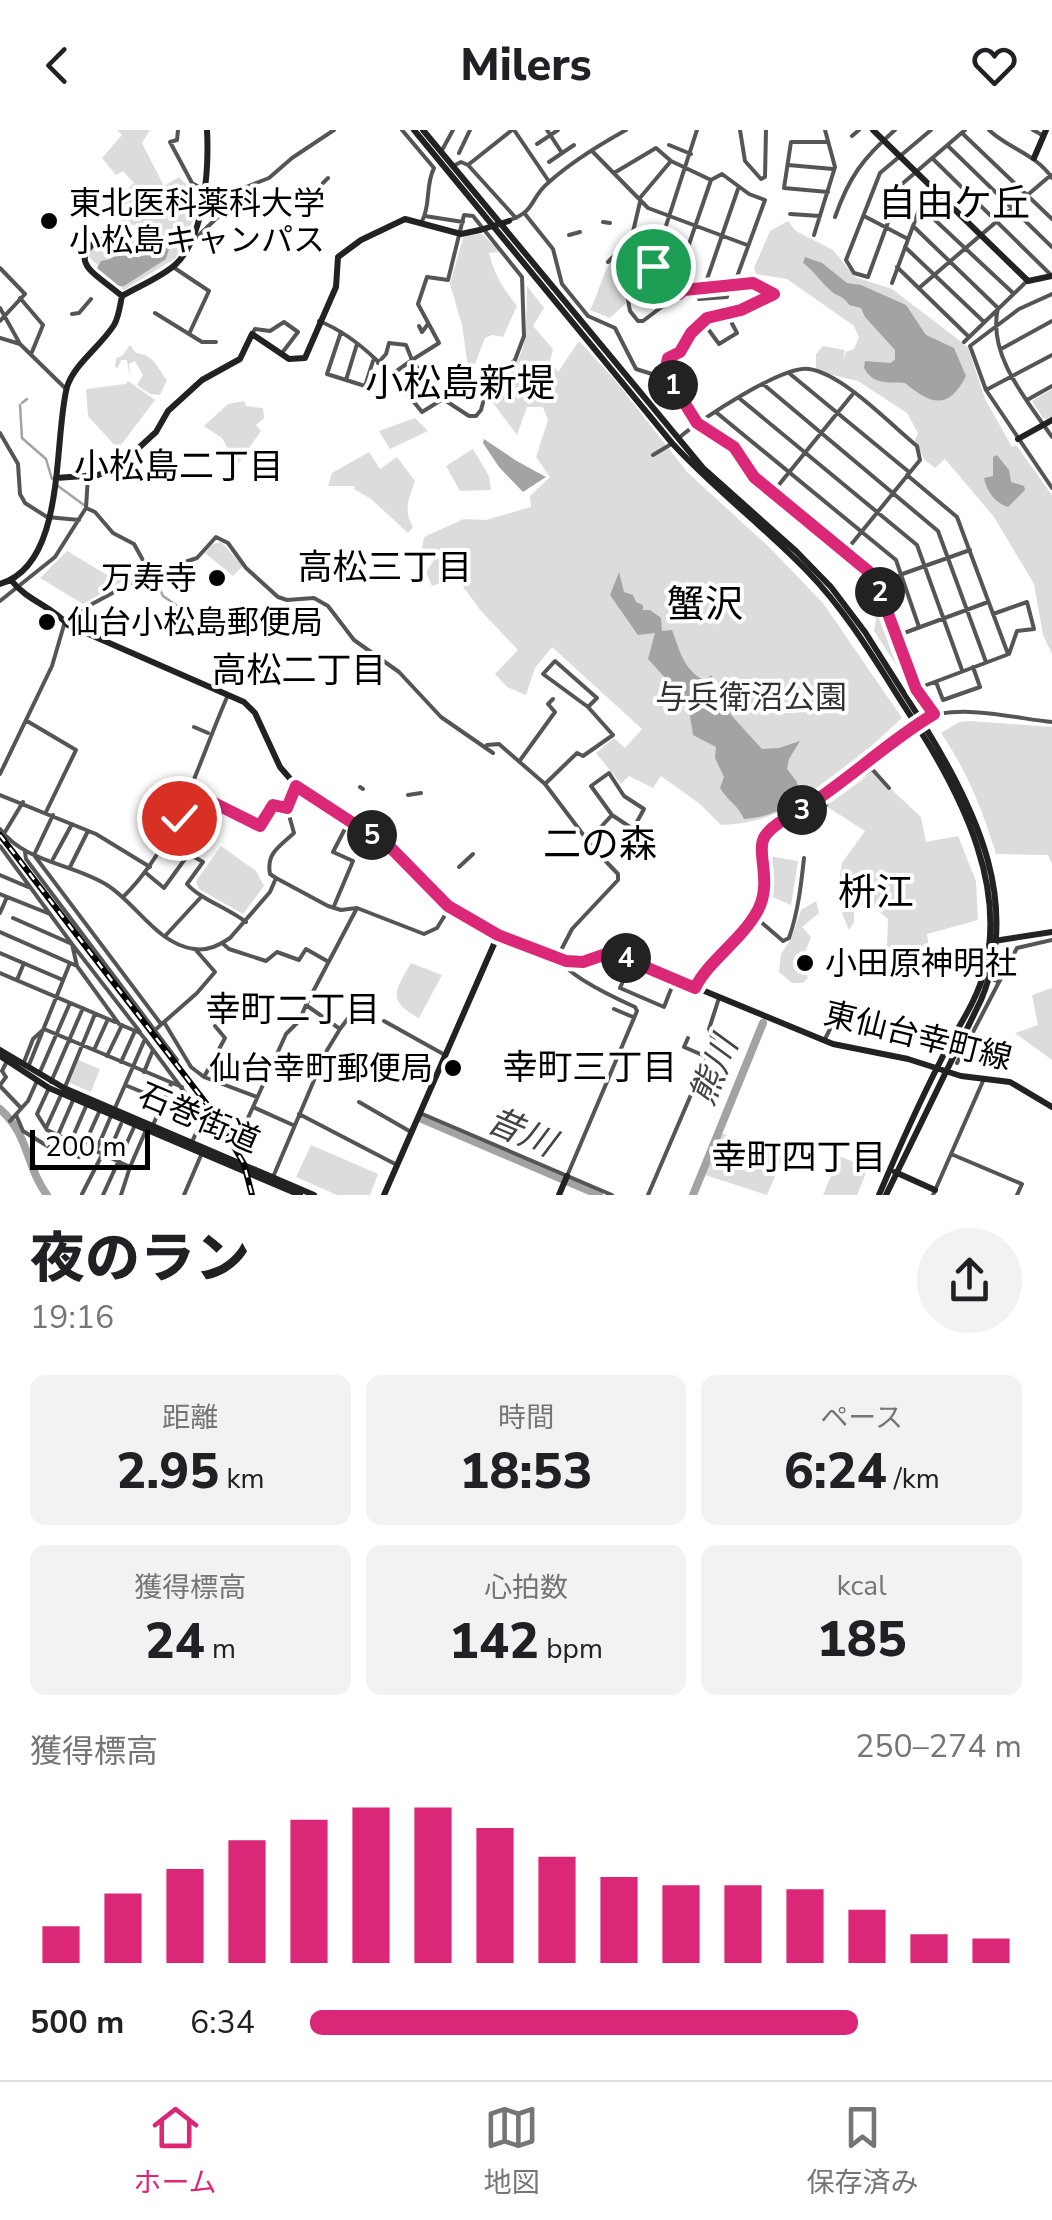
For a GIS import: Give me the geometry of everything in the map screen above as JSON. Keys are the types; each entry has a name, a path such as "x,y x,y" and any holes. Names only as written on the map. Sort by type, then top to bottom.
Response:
{"street":[{"path":"178,130 177,140 170,142 192,183 204,190"},
{"path":"188,246 203,204 207,130"},
{"path":"203,204 256,186 334,130"},
{"path":"402,130 578,318 712,486 790,554 829,595 915,716 948,778 974,842 990,902 994,941 990,978 940,1069 882,1195"},
{"path":"414,130 434,168 426,185 423,219 430,228 461,234 525,214 549,181 626,130"},
{"path":"319,321 357,344 391,375 422,412 443,399 469,416 476,416 488,384 515,360 524,336 523,282 506,243 423,130"},
{"path":"441,153 453,130"},
{"path":"459,153 470,130"},
{"path":"468,166 496,138 513,130 549,181"},
{"path":"538,144 558,130"},
{"path":"609,130 613,138"},
{"path":"653,266 697,130"},
{"path":"740,130 745,161 761,180 765,176 766,130"},
{"path":"814,235 834,170 825,130"},
{"path":"852,136 859,130"},
{"path":"872,130 1028,280"},
{"path":"835,218 845,188 859,164 896,130"},
{"path":"931,130 880,173 846,263 857,275 868,278 902,184 963,131 1052,219"},
{"path":"919,288 1051,176 1034,158 1005,144 989,130"},
{"path":"1033,130 1045,133 1034,158"},
{"path":"549,133 562,153"},
{"path":"828,142 791,142 784,188 828,192"},
{"path":"549,162 574,145"},
{"path":"668,145 691,154"},
{"path":"947,145 1052,247"},
{"path":"614,174 656,148 672,161 711,180"},
{"path":"592,151 639,201 669,218 748,246"},
{"path":"932,158 1052,275"},
{"path":"620,261 628,253 639,201 672,161"},
{"path":"453,166 461,162 468,166 513,220"},
{"path":"788,165 834,170"},
{"path":"674,288 711,180 722,174 765,200 727,298 698,300 739,187"},
{"path":"323,183 328,178"},
{"path":"892,283 920,206 933,190"},
{"path":"0,584 11,580 32,557 50,517 67,390 74,375 115,322 122,296 173,267 188,246 222,213 232,193"},
{"path":"920,206 1013,293"},
{"path":"391,375 439,343 418,304 427,277 448,280 464,215 472,214 506,243"},
{"path":"525,214 553,249 562,284 578,318 615,328 639,371 664,376 697,423 734,447 754,477 874,576 916,689 934,714"},
{"path":"790,214 820,216"},
{"path":"864,216 908,239"},
{"path":"252,334 295,360 305,358 336,287 335,270 340,255 360,240 400,221 463,222"},
{"path":"602,222 610,223"},
{"path":"913,226 998,308"},
{"path":"109,232 86,248 83,256 86,264 122,296"},
{"path":"569,235 580,232"},
{"path":"631,242 679,294"},
{"path":"905,247 984,322"},
{"path":"608,262 614,256 620,261 630,311 638,321 679,294 701,288 753,283 774,294 703,322 680,352 668,358 664,376"},
{"path":"173,267 209,291 189,334"},
{"path":"0,268 24,294 0,321"},
{"path":"898,268 967,339 1028,280 1052,275"},
{"path":"628,300 658,272"},
{"path":"1052,294 1019,309 970,346 986,390 1052,488"},
{"path":"20,298 43,325 32,354"},
{"path":"72,314 79,313 91,299"},
{"path":"0,308 20,344"},
{"path":"998,308 993,328 1011,377 1052,437"},
{"path":"703,322 718,344 737,333 726,312"},
{"path":"155,313 202,342 216,342"},
{"path":"1001,349 1052,321"},
{"path":"56,478 108,472 130,457 156,432 168,411 202,380 240,359 255,329 270,331 284,322 298,332 282,353"},
{"path":"418,326 422,332 428,324"},
{"path":"341,332 327,374 366,386 375,361 386,354 389,343 406,345 426,380"},
{"path":"0,338 20,344 67,390"},
{"path":"346,380 357,344"},
{"path":"986,390 1052,355"},
{"path":"654,455 730,400 789,373 808,368 838,381 917,446 920,460 844,552"},
{"path":"789,373 957,516 1008,654"},
{"path":"763,384 938,531 986,662"},
{"path":"1027,400 1052,386"},
{"path":"659,390 671,405 680,397"},
{"path":"772,492 853,394"},
{"path":"738,398 917,545 962,670"},
{"path":"716,413 896,560 920,627"},
{"path":"1018,439 1052,420"},
{"path":"0,433 18,464 20,494 25,503 50,517 79,520"},
{"path":"48,434 60,437"},
{"path":"0,601 55,557 86,508 88,476"},
{"path":"86,508 95,512 113,534 134,544 150,573"},
{"path":"0,774 53,664 65,621 150,573 197,558 216,538 224,540 278,598 314,598 328,606 354,640 399,672 440,717 493,753"},
{"path":"877,583 970,550"},
{"path":"11,580 28,598 65,621 121,650 228,695 179,818 146,873 121,898"},
{"path":"896,636 988,602"},
{"path":"916,689 1008,654 1018,631 1034,629 1027,602 993,614"},
{"path":"544,784 577,753 583,756 613,736 588,708 543,674 553,659 599,700 588,708"},
{"path":"936,681 943,700 980,687 973,667"},
{"name":"東仙台幸町線","path":"228,695 250,707 280,767 296,786 396,852 450,908 498,935 558,958 583,962 612,953 824,1041 1014,1084 1052,1107"},
{"path":"520,760 555,712 549,706 553,699"},
{"path":"695,988 754,916 766,882 761,850 765,836 934,714 997,714 1052,722"},
{"path":"26,721 76,750 46,812"},
{"path":"194,728 210,734"},
{"path":"484,745 499,744 520,760 618,874 618,880 572,929 558,958 563,966 603,992 635,1007 634,1018 559,1195"},
{"path":"0,755 6,760"},
{"path":"810,805 814,812 822,814 829,799 872,769 889,788"},
{"path":"608,773 624,796 644,809 633,829 612,815 591,786 608,773"},
{"path":"296,786 287,808 295,831 274,851 269,870 276,878 333,908 357,908 424,934 437,928 450,908"},
{"path":"188,790 258,827 268,808 287,808"},
{"path":"408,796 421,793"},
{"path":"0,795 88,831 150,867"},
{"path":"23,802 2,832 25,852 106,884 166,935 195,949 215,972 155,1030"},
{"path":"588,841 612,815"},
{"path":"34,855 53,816"},
{"path":"146,873 164,888 203,834 179,818"},
{"path":"333,908 353,861 334,852 349,821"},
{"path":"52,860 72,824"},
{"path":"70,867 88,831"},
{"path":"0,846 203,1117"},
{"path":"25,852 26,859 178,1060"},
{"path":"188,854 203,862 187,884 246,922"},
{"path":"459,867 473,854"},
{"path":"34,855 192,1068 204,1077 257,1096"},
{"path":"754,916 784,941 789,938 798,912 796,902 804,858"},
{"path":"0,875 32,889"},
{"path":"195,949 222,943 246,922 276,878"},
{"path":"0,894 50,914"},
{"path":"166,935 202,896"},
{"path":"0,912 7,897"},
{"path":"242,1131 286,1034 299,1021 357,908"},
{"path":"13,918 72,944"},
{"path":"0,932 73,964 120,1024"},
{"path":"384,1195 498,935"},
{"path":"994,941 1052,936"},
{"path":"957,1063 1017,948 1052,936"},
{"path":"940,1069 981,982 994,941"},
{"path":"222,943 266,962 277,952 300,960 306,949 327,961"},
{"path":"25,1067 33,1039 44,1029 73,964 72,944"},
{"path":"0,953 63,980"},
{"path":"632,961 620,988 634,995 664,1007 675,980"},
{"path":"17,980 24,963"},
{"path":"0,973 137,1032"},
{"path":"990,978 999,982"},
{"path":"648,1195 714,1041 708,1029 719,998"},
{"path":"273,1177 330,1043 361,1002"},
{"path":"70,1003 38,1078 13,1117 23,1131 62,1155 69,1150 78,1157 100,1110"},
{"path":"306,1006 340,1029"},
{"path":"83,1008 37,1114 46,1128 72,1141 86,1104"},
{"path":"614,1009 634,1018"},
{"path":"46,1128 95,1014"},
{"path":"94,1050 108,1019"},
{"path":"384,1020 445,1055"},
{"path":"107,1056 120,1024"},
{"path":"204,1077 225,1038 215,1026"},
{"path":"824,1041 830,1028"},
{"path":"44,1029 182,1087"},
{"path":"121,1062 137,1032"},
{"path":"688,1038 684,1046 707,1057"},
{"path":"130,1167 96,1151 145,1039"},
{"path":"144,1072 153,1050"},
{"path":"2,1056 38,1078"},
{"path":"2,1056 63,1091"},
{"path":"2,1056 6,1077 0,1086 21,1108"},
{"path":"156,1077 162,1062"},
{"path":"892,1171 934,1193 984,1079"},
{"path":"120,1195 171,1084"},
{"path":"125,1085 203,1117"},
{"name":"石巻街道","path":"63,1091 135,1125 192,1142 314,1195"},
{"name":"石巻街道","path":"63,1091 300,1195"},
{"path":"58,1135 74,1098"},
{"path":"359,1102 412,1132"},
{"path":"253,1107 294,1126"},
{"path":"420,1113 565,1179 612,1195"},
{"path":"299,1114 397,1165"},
{"path":"192,1142 203,1117"},
{"path":"82,1194 122,1124"},
{"path":"103,1195 135,1125"},
{"path":"184,1195 203,1150"},
{"path":"951,1154 1022,1184 1017,1195"}],"green space":[{"path":"117,130 150,130 142,143 164,186 179,177 188,186 181,206 198,209 176,258 124,290 88,256 92,245 115,231 126,241 149,232 121,220 117,198 134,183 123,171 116,175 102,158 122,135"},
{"path":"788,221 796,231 833,250 855,277 892,289 968,347 985,399 1012,447 1016,445 1052,495 1052,654 1043,635 1034,584 994,517 945,459 935,468 924,459 915,440 918,433 907,413 858,381 816,371 816,354 823,346 845,350 843,362 846,352 854,349 859,337 854,326 787,279 756,274 754,268 770,231"},
{"path":"482,234 501,252 489,253 500,281 517,306 503,337 485,338 473,369 468,367 462,325 450,284 463,238"},
{"path":"614,258 620,263 626,303 610,318 590,310"},
{"name":"与兵衛沼公園","path":"527,286 544,308 533,326 553,349 550,361 558,372 579,341 687,472 823,603 902,718 842,772 798,803 748,822 721,825 661,776 653,788 629,776 621,784 596,753 614,738 625,748 642,729 552,647 535,668 526,695 507,687 495,674 518,650 456,577 432,586 426,572 434,560 422,548 424,537 464,519 486,520 531,507 530,496 550,477 536,457 548,420 543,407 527,407 517,435 487,395 519,358 525,335"},
{"path":"130,345 136,353 151,359 167,380 160,395 150,394 137,385 143,375 135,361 129,364 130,379 127,360 121,360 115,367 116,358"},
{"path":"128,381 155,400 118,449 88,416 86,389"},
{"path":"1052,389 1052,417 1047,419 1032,401"},
{"path":"244,401 246,406 263,408 264,418 256,425 261,431 237,465 222,438 204,426 228,404"},
{"path":"415,418 428,431 390,449 379,431"},
{"path":"473,449 489,476 491,490 460,491 446,466"},
{"path":"369,452 380,469 397,457 415,481 408,510 413,527 408,533 355,486 328,486 332,473"},
{"path":"221,542 243,566 233,576 205,553"},
{"path":"67,551 109,576 114,568 130,577 83,604 40,578"},
{"path":"882,605 904,677 874,631 878,607"},
{"path":"959,722 1052,727 1052,864 1048,855 996,854 973,792 941,733"},
{"path":"873,772 921,817 926,842 958,836 976,881 978,920 927,934 931,962 905,959 878,963 887,945 888,919 867,901 854,911 849,930 842,913 858,890 839,881 842,863 865,831 826,806"},
{"path":"221,846 256,871 264,886 243,914 199,889 196,881"},
{"path":"769,856 798,861 791,905 770,896"},
{"path":"816,901 819,913 802,927 811,937 801,963 808,978 803,983 792,983 779,972 781,954 801,910"},
{"path":"411,963 442,975 419,1018 402,1006 397,995"},
{"path":"1052,988 1052,1060 1015,1033 1038,1025 1032,995"},
{"path":"78,1060 100,1069 91,1092 68,1082"},
{"path":"719,1132 783,1158 767,1195 702,1174"},
{"path":"311,1145 378,1174 370,1195 337,1195 296,1177"},
{"path":"839,1156 868,1168 857,1195 823,1195"}],"shaded area":[{"path":"159,239 169,249 166,259 124,286 97,268 101,261 111,259 112,241 124,248 134,246 134,251 142,256 149,254 149,249 137,249 136,245"},
{"path":"805,257 822,263 847,283 861,285 906,305 926,335 954,348 966,376 952,395 930,399 905,383 881,382 872,377 864,368 865,361 891,363 895,350 861,308 849,305 832,292 803,263"},
{"path":"484,439 546,477 523,492 499,467"},
{"path":"997,455 1009,470 1011,482 1025,490 1008,507 992,496 984,478 993,476 993,457"},
{"path":"619,572 624,592 633,595 643,610 661,618 662,631 672,630 683,658 697,676 704,680 712,675 713,692 728,698 731,715 762,749 800,741 787,769 797,782 799,793 782,809 744,819 720,788 724,777 715,758 716,747 693,735 688,703 648,659 655,633 638,635 610,595"}],"waterway":[{"path":"22,403 27,399"},
{"path":"20,405 22,438 46,459 52,479"},
{"path":"58,486 84,505"},
{"path":"157,574 155,579 163,596 176,605"},
{"name":"熊川","path":"693,1195 763,1023"},
{"path":"0,1109 17,1130 47,1195"},
{"name":"昔川","path":"422,1119 599,1195"}],"railway":[{"path":"0,835 216,1116 244,1164 252,1195"}],"place":[{"name":"東北医科薬科大学 小松島キャンパス","path":"49,221"},
{"name":"万寿寺","path":"217,578"},
{"name":"仙台小松島郵便局","path":"47,622"},
{"name":"小田原神明社","path":"805,963"},
{"name":"仙台幸町郵便局","path":"453,1068"}],"district":[{"name":"自由ケ丘","path":"954,203"},
{"name":"小松島新堤","path":"460,383"},
{"name":"小松島二丁目","path":"179,466"},
{"name":"高松三丁目","path":"385,567"},
{"name":"蟹沢","path":"705,604"},
{"name":"高松二丁目","path":"299,670"},
{"name":"二の森","path":"600,844"},
{"name":"枡江","path":"876,892"},
{"name":"幸町二丁目","path":"293,1009"},
{"name":"幸町三丁目","path":"590,1067"},
{"name":"幸町四丁目","path":"799,1157"}],"route":[{"path":"179,818 188,790 258,827 268,808 287,808 296,786 391,848 448,906 498,935 566,961 583,962 612,953 695,988 759,908 766,882 761,850 767,832 831,792 884,748 934,714 916,689 874,576 754,477 734,447 697,423 664,376 668,358 680,352 691,333 707,318 741,310 774,294 753,283 684,290 679,294 653,266"}]}
